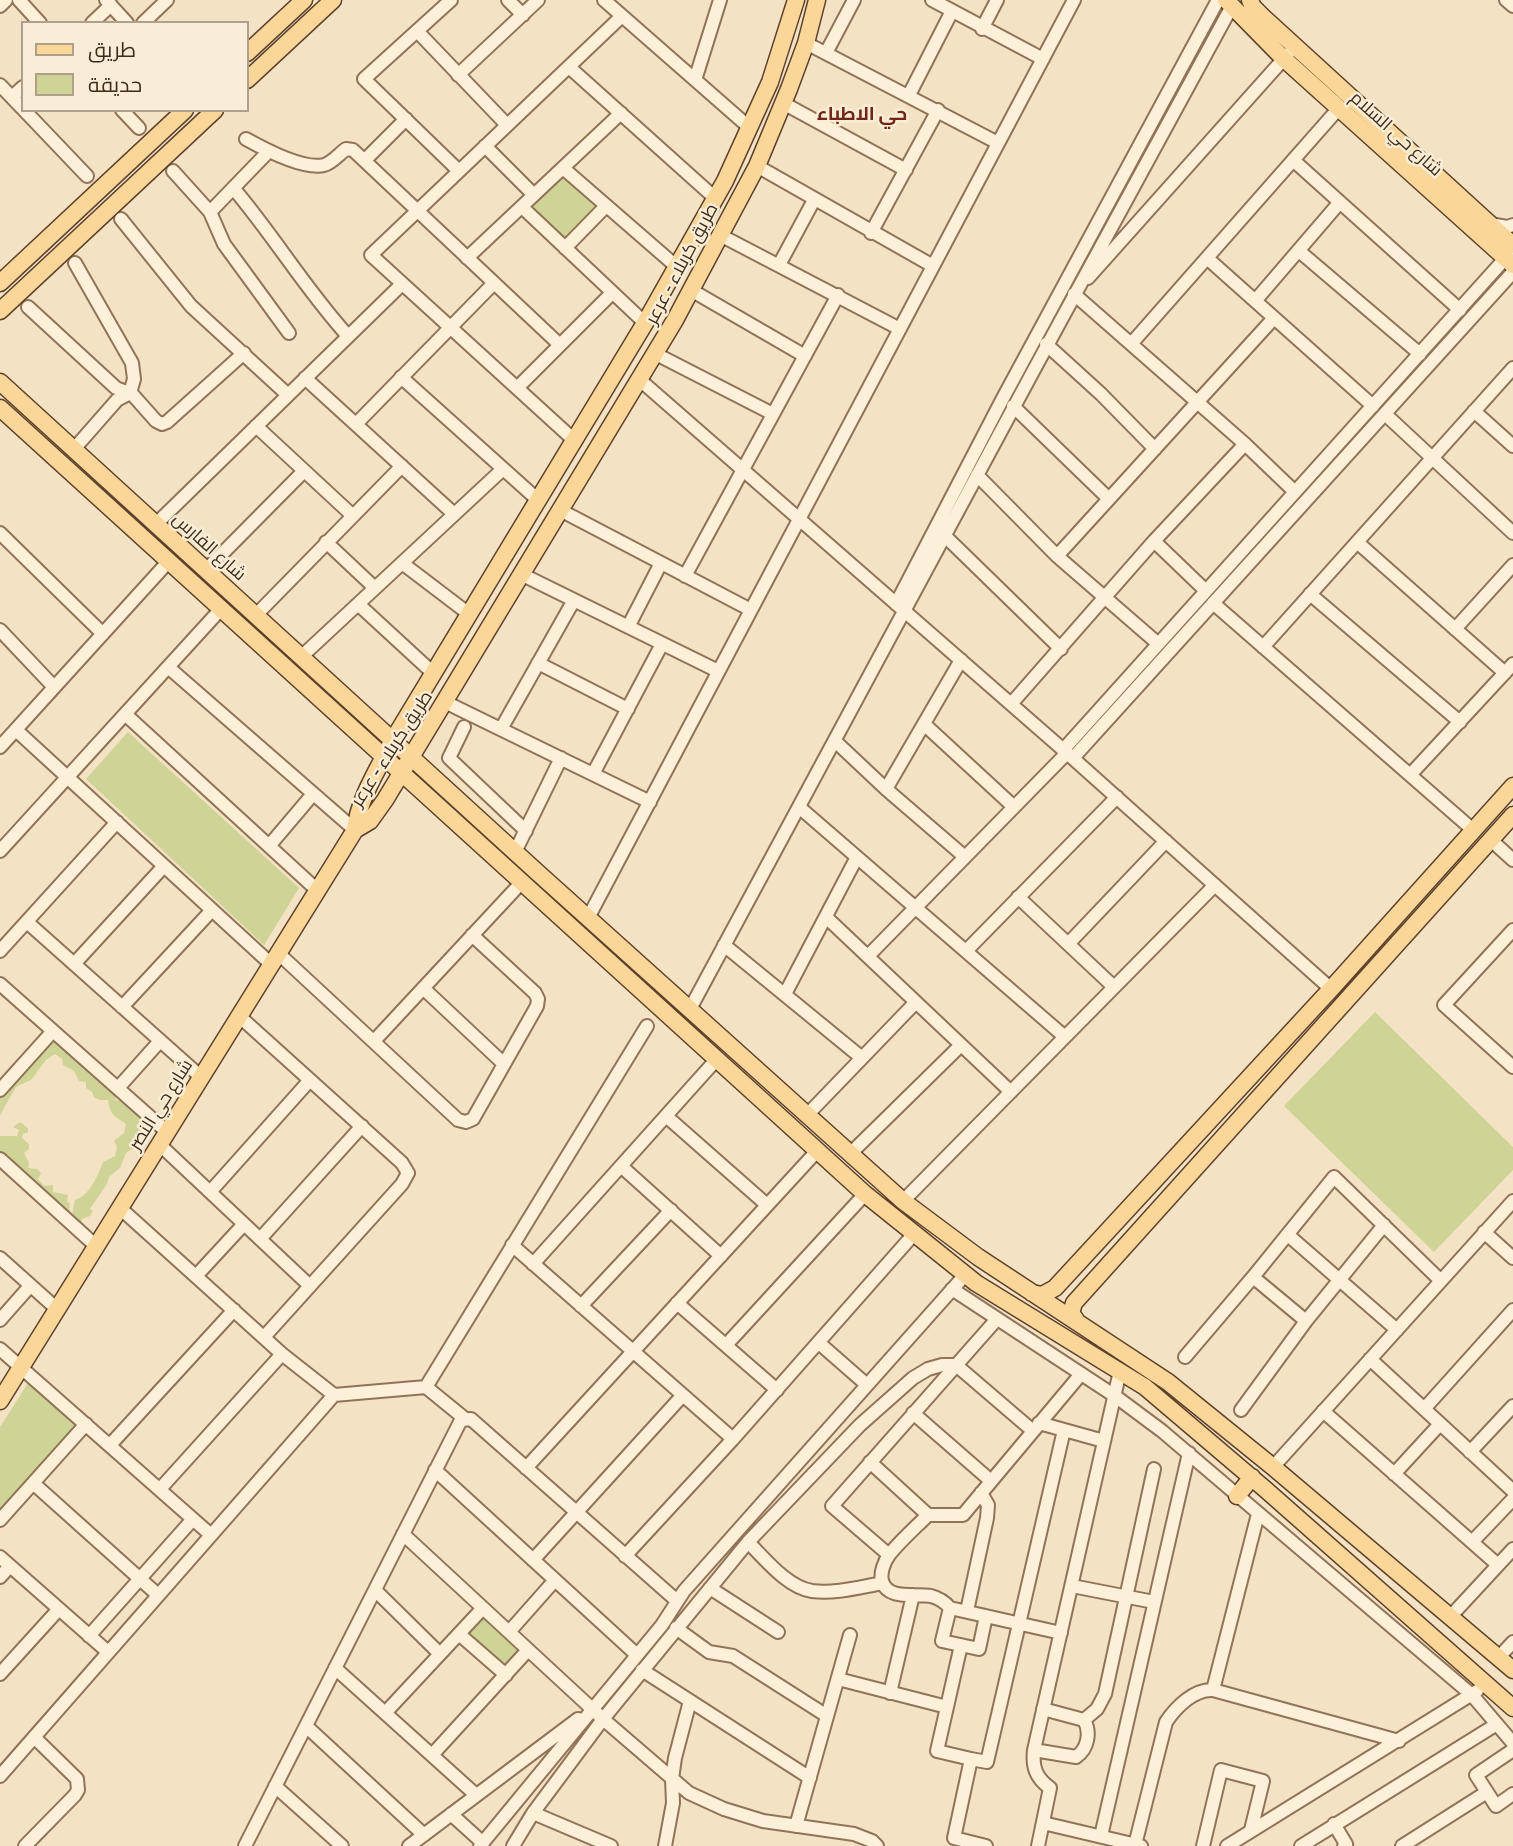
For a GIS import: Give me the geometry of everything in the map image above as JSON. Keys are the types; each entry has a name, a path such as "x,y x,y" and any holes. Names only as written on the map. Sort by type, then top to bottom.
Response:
{"main road":[{"path":"248,52 304,0"},
{"path":"248,79 333,0"},
{"name":"طريق كربلاء - عرعر","path":"355,830 357,814 393,740 575,441 715,198 770,82 796,0"},
{"name":"طريق كربلاء - عرعر","path":"355,830 370,821 401,774 656,354 757,166 803,49 817,0"},
{"path":"1250,0 1259,23"},
{"path":"1225,2 1259,23"},
{"name":"شارع حي السلام","path":"1259,23 1339,108 1509,262"},
{"path":"781,47 789,55 803,49"},
{"path":"1289,52 1490,224 1509,262"},
{"path":"770,82 781,81 786,96"},
{"path":"0,283 183,112"},
{"path":"0,310 213,112"},
{"name":"شارع الفارس","path":"0,382 464,806 903,1201 978,1257 1150,1368 1273,1467 1513,1670"},
{"path":"0,408 865,1194 965,1275 1145,1387 1252,1477 1513,1708"},
{"path":"352,729 360,732 365,730 371,720 391,728 404,722"},
{"path":"426,732 424,757 433,777"},
{"path":"1032,1293 1049,1293 1084,1257 1331,989 1513,786"},
{"path":"450,819 448,811 453,804 464,806"},
{"path":"1076,1320 1071,1312 1074,1303 1513,816"},
{"name":"شارع حي النصر","path":"0,1401 355,830"},
{"path":"1393,920 1396,930 1406,934"},
{"path":"1374,941 1385,945 1388,953"},
{"path":"1084,1257 1088,1270 1100,1274"},
{"path":"1237,1496 1252,1477"}],"street":[{"path":"0,6 6,0"},
{"path":"19,0 38,21"},
{"path":"144,21 167,0"},
{"path":"508,0 523,15"},
{"path":"458,75 538,0"},
{"path":"604,0 750,128"},
{"path":"826,53 854,0"},
{"path":"932,0 982,29 1043,59"},
{"path":"982,29 998,0"},
{"path":"588,918 1074,0"},
{"path":"1506,0 1513,6"},
{"path":"450,1 364,79 459,171"},
{"path":"901,608 945,536 1225,2"},
{"path":"690,1009 835,741 1002,400 1225,2"},
{"path":"94,21 108,3 125,21"},
{"path":"695,80 716,3"},
{"path":"909,95 952,11"},
{"path":"575,441 371,255 622,16"},
{"path":"417,31 507,125"},
{"path":"803,49 826,53 998,143"},
{"path":"1074,294 1289,52"},
{"path":"569,67 715,198"},
{"path":"0,85 21,107"},
{"path":"12,97 21,89"},
{"path":"786,96 906,170"},
{"path":"1131,344 1339,108"},
{"path":"872,233 938,110"},
{"path":"26,112 87,176"},
{"path":"124,112 139,128"},
{"path":"467,258 621,113"},
{"path":"365,160 406,119"},
{"path":"246,139 268,152 321,166 329,163 343,150 351,149 560,345"},
{"path":"485,146 534,195"},
{"path":"210,212 268,152"},
{"path":"1293,160 1460,310"},
{"path":"757,166 933,266"},
{"path":"563,168 677,267"},
{"path":"173,171 210,212 224,244 289,333"},
{"path":"234,189 263,224 317,300 348,336"},
{"path":"779,265 814,200"},
{"path":"1255,301 1340,202"},
{"path":"565,248 606,206"},
{"path":"522,207 645,323"},
{"path":"121,219 191,306 288,395"},
{"path":"1490,224 1513,226"},
{"path":"720,235 900,329"},
{"path":"1299,251 1420,354"},
{"path":"1207,258 1373,406"},
{"path":"74,449 117,400 130,393 134,379 132,363 75,262"},
{"path":"868,956 1213,603 1295,492 1460,310 1509,262"},
{"path":"1079,742 1206,591 1258,544 1385,414 1509,262"},
{"path":"356,424 494,283"},
{"path":"156,524 402,284"},
{"path":"691,290 805,356"},
{"path":"517,388 612,293"},
{"path":"1074,294 1245,444 1295,492"},
{"path":"685,576 838,295"},
{"path":"28,307 116,388 130,393 156,421 165,424 244,353"},
{"path":"1057,556 1274,317"},
{"path":"1046,344 1101,394 1155,449"},
{"path":"656,354 773,414"},
{"path":"1263,647 1513,368"},
{"path":"401,377 538,500"},
{"path":"305,378 454,514"},
{"path":"640,380 1068,754 1331,989"},
{"path":"1013,406 1109,499"},
{"path":"1474,411 1513,446"},
{"path":"1385,414 1513,533"},
{"path":"256,426 352,516"},
{"path":"1011,704 1154,541 1245,444"},
{"path":"256,615 401,466"},
{"path":"301,657 503,469"},
{"path":"206,570 304,471"},
{"path":"977,475 1057,556 1155,641"},
{"path":"560,510 751,610"},
{"path":"0,533 103,634"},
{"path":"945,536 1061,649"},
{"path":"1154,541 1206,591"},
{"path":"326,542 375,588"},
{"path":"1357,542 1455,629 1509,669 1410,775"},
{"path":"168,562 6,737 67,777 212,910 374,1041 458,1120 466,1122 473,1119 537,1006 538,999 535,993 472,935"},
{"path":"402,563 469,614"},
{"path":"628,627 661,563"},
{"path":"1455,629 1513,565"},
{"path":"521,574 718,671"},
{"path":"1310,594 1460,722"},
{"path":"501,729 574,600"},
{"path":"1213,603 1473,830"},
{"path":"358,604 433,673"},
{"path":"0,851 220,610"},
{"path":"0,630 54,687"},
{"path":"593,774 662,644"},
{"path":"886,789 961,660"},
{"path":"538,663 628,709"},
{"path":"168,667 355,830"},
{"path":"445,702 650,802"},
{"path":"125,714 317,890"},
{"path":"924,724 1014,807"},
{"path":"464,727 449,758 526,831"},
{"path":"835,741 965,857"},
{"path":"515,852 561,758"},
{"path":"269,846 313,794"},
{"path":"966,951 1116,797"},
{"path":"799,807 1065,1037"},
{"path":"0,951 117,822"},
{"path":"1491,840 1513,860"},
{"path":"1068,944 1166,841"},
{"path":"785,995 856,857"},
{"path":"74,964 164,866"},
{"path":"374,1041 521,883"},
{"path":"903,1201 1215,885"},
{"path":"1018,897 1114,987"},
{"path":"122,1007 212,910"},
{"path":"826,917 1011,1092"},
{"path":"27,922 201,1077"},
{"path":"1513,930 1444,1005 1513,1067"},
{"path":"724,945 862,1058"},
{"path":"0,984 118,1088 210,1192 310,1286"},
{"path":"423,988 504,1064"},
{"path":"808,1114 916,1002"},
{"path":"239,1016 402,1163 408,1173 264,1337"},
{"path":"426,1387 647,1026"},
{"path":"0,1090 5,1075 53,1031"},
{"path":"118,1088 160,1041"},
{"path":"851,1153 961,1045"},
{"path":"533,1264 716,1060"},
{"path":"210,1192 310,1080"},
{"path":"666,1116 767,1205"},
{"path":"260,1238 362,1126"},
{"path":"526,1468 817,1151"},
{"path":"0,1159 96,1246"},
{"path":"621,1166 720,1256"},
{"path":"1185,1357 1334,1177 1441,1281"},
{"path":"727,1345 865,1194"},
{"path":"1273,1467 1513,1201"},
{"path":"120,1208 282,1354 334,1395 426,1387 464,1418 471,1419 676,1600"},
{"path":"581,1306 671,1210"},
{"path":"196,1276 244,1224"},
{"path":"1241,1410 1306,1321 1384,1225"},
{"path":"1485,1233 1513,1258"},
{"path":"625,1556 777,1390 913,1235"},
{"path":"1287,1235 1397,1330"},
{"path":"512,1245 733,1439"},
{"path":"0,1258 57,1309"},
{"path":"452,1814 482,1845 662,1625 676,1600 965,1275"},
{"path":"1253,1277 1306,1321"},
{"path":"0,1320 30,1286"},
{"path":"952,1289 1115,1396 1189,1453 1472,1695 1513,1743"},
{"path":"677,1303 777,1390"},
{"path":"110,1445 234,1310"},
{"path":"1424,1409 1513,1310"},
{"path":"889,1555 832,1506 996,1319"},
{"path":"819,1343 867,1385"},
{"path":"0,1349 211,1535"},
{"path":"160,1489 282,1354"},
{"path":"1370,1359 1513,1492"},
{"path":"513,1846 533,1813 603,1719 748,1542 860,1426 913,1378 928,1369 956,1365 1036,1427 1064,1430 1104,1441"},
{"path":"1038,1846 1051,1788 1042,1782 1036,1773 1033,1766 1034,1750 1120,1371"},
{"path":"870,1462 928,1515 963,1514 1081,1374"},
{"path":"0,1776 334,1395"},
{"path":"533,1560 683,1395"},
{"path":"1470,1452 1513,1406"},
{"path":"1323,1411 1498,1565"},
{"path":"913,1413 991,1481"},
{"path":"245,1846 459,1422 464,1418"},
{"path":"0,1520 86,1424"},
{"path":"1394,1474 1440,1424"},
{"path":"961,1646 937,1752 987,1762 1064,1430"},
{"path":"1105,1840 1154,1602 1189,1453"},
{"path":"1084,1720 1097,1709 1105,1694 1154,1469"},
{"path":"435,1470 637,1655"},
{"path":"33,1483 158,1595"},
{"path":"967,1611 987,1518 988,1505 981,1493"},
{"path":"1472,1542 1513,1499"},
{"path":"1213,1690 1258,1514"},
{"path":"928,1515 889,1555 883,1567 883,1583 894,1593 931,1596 950,1608 1061,1633"},
{"path":"89,1636 193,1519"},
{"path":"403,1534 603,1719 689,1793 724,1809 763,1821 854,1835 872,1841 877,1846"},
{"path":"748,1542 790,1581 810,1591 883,1583"},
{"path":"1450,1616 1513,1549"},
{"path":"0,1577 5,1561 108,1652"},
{"path":"509,1632 555,1580"},
{"path":"1072,1586 1154,1602"},
{"path":"710,1588 778,1632"},
{"path":"375,1590 440,1654"},
{"path":"890,1693 913,1595"},
{"path":"385,1713 483,1608"},
{"path":"950,1608 942,1641 961,1646 979,1649 986,1616"},
{"path":"0,1674 59,1609"},
{"path":"676,1628 709,1652 733,1656 827,1716"},
{"path":"459,1634 506,1675"},
{"path":"796,1826 850,1635"},
{"path":"1499,1658 1513,1642"},
{"path":"432,1755 528,1650"},
{"path":"335,1668 476,1795"},
{"path":"642,1670 810,1778"},
{"path":"838,1679 947,1707"},
{"path":"1227,1846 1486,1685"},
{"path":"1043,1823 1105,1840 1138,1845 1166,1722 1172,1713 1201,1691 1213,1690 1399,1741"},
{"path":"665,1846 673,1803 672,1779 681,1729 690,1701"},
{"path":"409,1846 592,1708"},
{"path":"1043,1709 1084,1720"},
{"path":"1034,1750 1076,1757 1082,1753 1088,1732 1084,1720"},
{"path":"1301,1846 1497,1724"},
{"path":"306,1726 424,1835"},
{"path":"25,1846 78,1790 77,1779 34,1737"},
{"path":"1513,1750 1476,1775 1496,1806 1513,1794"},
{"path":"971,1759 954,1838 986,1846"},
{"path":"1203,1846 1221,1770 1263,1781 1251,1830"},
{"path":"275,1786 342,1846"},
{"path":"1402,1846 1487,1792"},
{"path":"533,1813 611,1846"},
{"path":"1334,1824 1346,1844 1344,1846"}],"green space":[{"path":"563,173 597,208 564,241 528,207"},
{"path":"128,732 299,888 264,945 86,779"},
{"path":"1375,1012 1513,1147 1513,1170 1434,1252 1284,1106"},
{"path":"51,1037 114,1090 116,1100 131,1104 148,1119 147,1127 139,1136 140,1144 126,1153 120,1168 109,1177 90,1209 93,1211 90,1216 82,1219 81,1225 71,1220 75,1200 89,1190 103,1162 115,1156 117,1147 114,1141 124,1133 126,1124 112,1113 108,1100 94,1097 86,1088 86,1082 79,1081 74,1071 63,1065 62,1059 55,1054 46,1060 31,1080 16,1087 0,1115 0,1096 18,1076 28,1070 33,1057"},
{"path":"20,1122 28,1128 22,1138 29,1144 29,1149 24,1153 29,1163 28,1168 37,1169 41,1173 38,1179 44,1186 53,1185 53,1192 68,1195 69,1217 60,1210 60,1205 22,1180 23,1170 13,1169 0,1158 0,1136 17,1136 19,1130 13,1127"},
{"path":"28,1383 76,1425 0,1512 0,1427"},
{"path":"484,1616 521,1650 505,1668 468,1634"}],"district":[{"name":"حي الاطباء","path":"862,114"}]}
